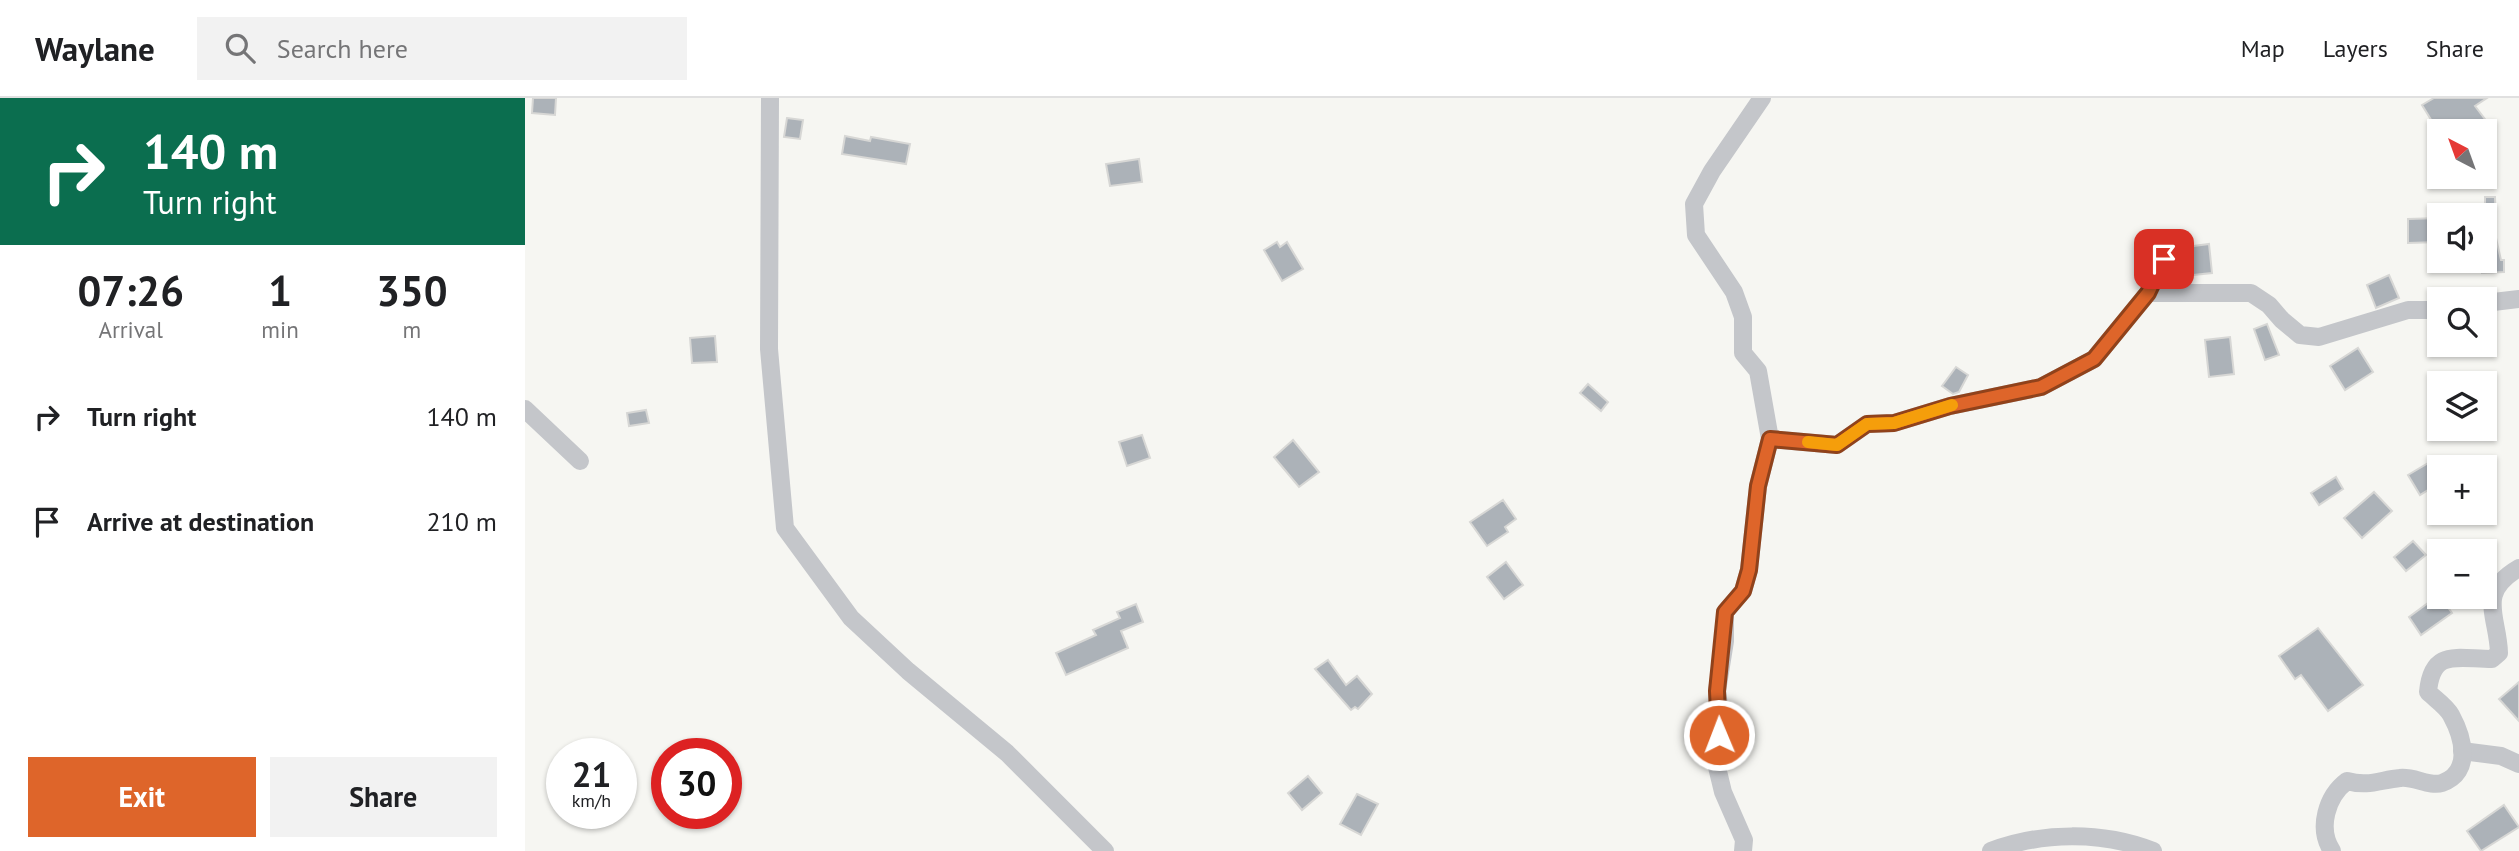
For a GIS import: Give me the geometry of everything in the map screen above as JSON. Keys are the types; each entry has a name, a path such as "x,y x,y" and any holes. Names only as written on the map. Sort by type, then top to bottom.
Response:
{"street":[{"path":"770,98 769,349 785,528 852,618 908,671 1007,753 1105,851"},
{"path":"1743,851 1744,840 1723,792 1716,763 1720,713 1717,691 1725,612 1743,591 1749,570 1758,486 1770,439 1758,371 1743,353 1743,317 1734,292 1696,235 1694,204 1712,171 1762,98"},
{"path":"1770,439 1837,445 1867,424 1894,423 1950,406 2041,387 2094,359 2148,293 2164,259"},
{"path":"2148,293 2251,293 2269,305 2300,335 2319,337 2408,310 2427,310"},
{"path":"2497,302 2519,299"},
{"path":"525,409 580,461"},
{"path":"2332,851 2324,824 2335,791 2347,781 2363,785 2401,777 2439,785 2455,776 2464,763 2450,713 2428,692 2430,673 2436,664 2448,658 2492,659 2499,653 2499,637 2491,619 2493,602 2499,582 2519,568"},
{"path":"2462,751 2501,756 2519,764"},
{"path":"1991,851 2038,838 2073,837 2107,838 2153,851"}],"building":[{"path":"533,98 556,98 555,115 532,113"},
{"path":"2434,98 2487,98 2475,106 2485,119 2431,119 2422,105"},
{"path":"787,118 803,120 800,139 784,137"},
{"path":"845,136 870,141 871,137 910,144 906,164 842,154"},
{"path":"1139,159 1142,182 1110,186 1106,164"},
{"path":"2485,197 2495,197 2495,203 2485,203"},
{"path":"2427,218 2427,242 2408,243 2408,219"},
{"path":"1277,242 1280,247 1287,242 1303,269 1282,281 1264,250"},
{"path":"2497,242 2501,260 2504,260 2504,272 2497,272"},
{"path":"2209,244 2212,273 2174,277 2175,257 2171,249"},
{"path":"2389,275 2399,298 2376,308 2367,285"},
{"path":"2267,324 2279,355 2265,360 2254,329"},
{"path":"715,336 717,362 692,363 690,338"},
{"path":"2230,337 2234,374 2209,377 2205,340"},
{"path":"2358,348 2373,372 2345,390 2330,366"},
{"path":"1956,367 1968,375 1959,392 1953,394 1942,386"},
{"path":"1588,384 1608,402 1601,411 1580,393"},
{"path":"646,410 649,423 629,426 627,413"},
{"path":"1142,435 1150,458 1127,466 1119,442"},
{"path":"1293,440 1319,472 1299,487 1274,457"},
{"path":"2427,464 2427,491 2420,495 2408,475"},
{"path":"2336,477 2343,489 2319,505 2311,493"},
{"path":"2374,492 2392,511 2362,538 2344,518"},
{"path":"1503,500 1516,519 1505,527 1508,532 1487,546 1470,522"},
{"path":"2413,541 2426,555 2406,571 2394,557"},
{"path":"1506,562 1523,585 1504,599 1487,577"},
{"path":"1136,604 1143,622 1121,631 1128,648 1066,675 1056,653 1096,635 1093,630 1120,618 1117,612"},
{"path":"2427,604 2427,609 2449,609 2452,613 2421,635 2409,617"},
{"path":"2318,628 2363,685 2328,711 2301,675 2295,679 2279,656"},
{"path":"1328,660 1346,685 1357,676 1372,694 1358,709 1355,707 1351,710 1315,669"},
{"path":"2519,682 2519,721 2499,699"},
{"path":"1308,776 1322,793 1302,810 1288,793"},
{"path":"1357,794 1378,804 1361,835 1340,824"},
{"path":"2504,805 2519,827 2481,851 2467,831"}],"slow traffic":[{"path":"1808,442 1837,445 1867,424 1894,423 1952,405"}],"route":[{"path":"1719,735 1717,691 1725,640 1725,612 1743,591 1749,570 1758,486 1770,439 1837,445 1867,424 1894,423 1950,406 2041,387 2094,359 2148,293 2164,259"}]}
